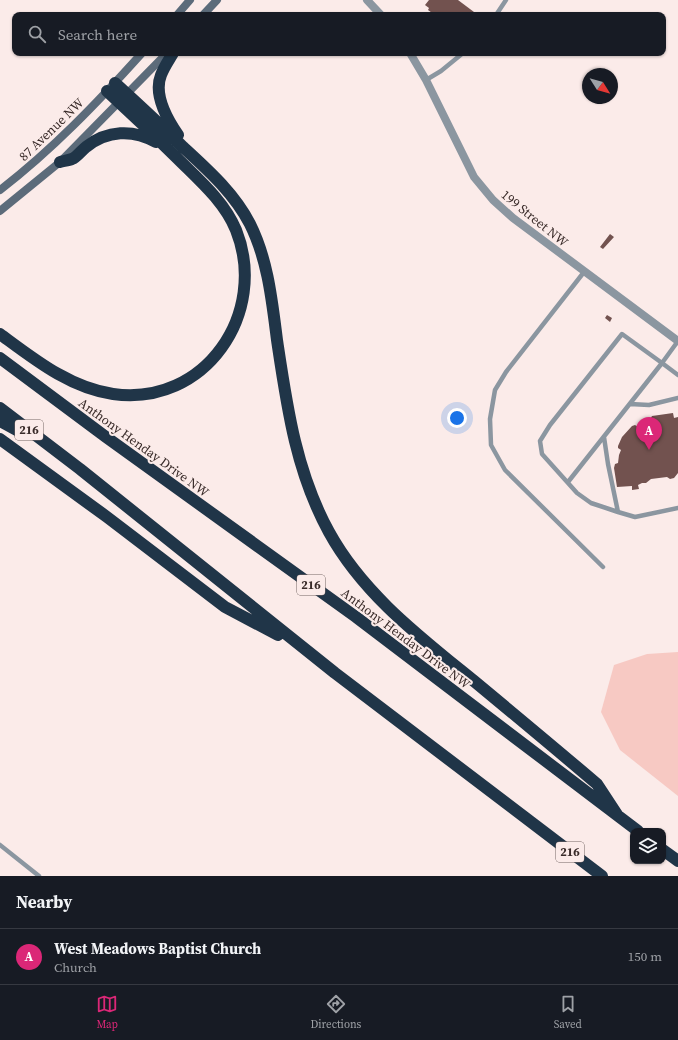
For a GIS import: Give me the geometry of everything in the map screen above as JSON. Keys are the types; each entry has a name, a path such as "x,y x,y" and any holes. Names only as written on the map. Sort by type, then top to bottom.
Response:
{"highway":[{"path":"171,56 161,75 159,88 161,101 172,126 196,158"},
{"path":"111,87 196,158 236,201 246,217 258,242 267,271 285,395 297,452 303,472 314,502 335,542 359,577 416,633 597,784 618,816"},
{"path":"0,334 36,361 60,376 87,388 114,394 139,395 167,389 191,376 213,358 230,335 240,313 245,287 242,251 235,230 225,211 202,182 168,149 123,98"},
{"path":"60,162 73,159 98,138 116,133 138,134 168,149"},
{"name":"Anthony Henday Drive NW","path":"0,358 100,433 356,617 634,828"},
{"name":"216","path":"0,408 59,452 302,647 602,876"},
{"path":"0,421 59,452"},
{"path":"0,439 106,516 225,607 302,647"},
{"path":"666,852 678,861"}],"main road":[{"path":"180,12 190,0"},
{"path":"206,12 217,0"},
{"name":"87 Avenue NW","path":"0,190 49,148 111,87 139,56"},
{"path":"0,211 60,162 163,56"}],"street":[{"path":"367,0 378,12"},
{"name":"199 Street NW","path":"412,56 426,80 474,177 483,190 503,209 584,272 678,341"}],"lane":[{"path":"498,12 506,0"},
{"path":"426,80 441,71 459,56"},
{"path":"584,272 506,372 495,390 490,419 491,445 505,470 603,568"},
{"path":"678,375 622,334 550,425 540,441 542,454 577,493 591,503 635,517 678,508"},
{"path":"568,482 678,341"},
{"path":"630,404 649,405 678,398"},
{"path":"604,437 618,512"},
{"path":"0,846 39,876"}],"shaded area":[{"path":"678,652 678,796 620,750 601,712 614,665 647,654"}],"building":[{"path":"429,0 458,0 474,12 431,12 425,5"},
{"path":"610,234 614,237 603,249 600,247"},
{"path":"607,315 612,318 610,322 605,318"},
{"path":"673,413 674,418 678,417 678,473 674,478 670,479 667,477 651,479 646,483 638,485 639,489 632,490 632,486 617,487 614,468 615,464 618,463 621,450 618,446 622,437 632,426 635,425 638,427 649,421 652,416"}],"place":[{"name":"West Meadows Baptist Church","path":"649,450"}]}
